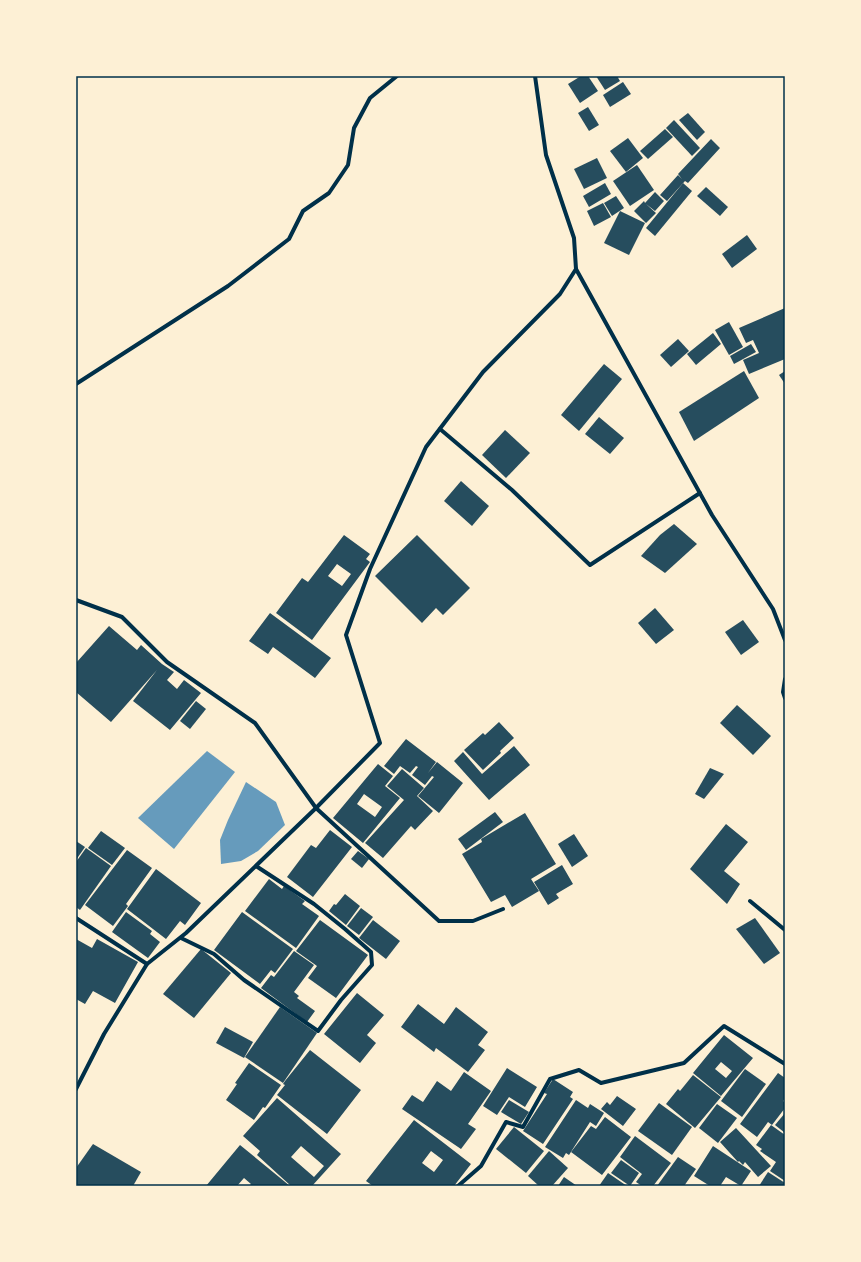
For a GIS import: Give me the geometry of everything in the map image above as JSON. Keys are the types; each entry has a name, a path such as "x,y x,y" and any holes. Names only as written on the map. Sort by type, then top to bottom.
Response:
{"street":[{"path":"76,384 228,286 288,239 303,211 329,193 348,165 354,128 370,98 397,76"},
{"path":"535,76 546,155 574,238 576,269 712,514 773,608 785,640"},
{"path":"76,1089 104,1034 147,964 181,938 316,808 380,743 346,635 377,554 426,447 483,372 560,294 576,269"},
{"path":"440,428 512,490 590,565 700,493"},
{"path":"76,600 122,617 167,662 255,723 316,808 439,920 473,921 503,909"},
{"path":"785,679 783,692 785,698"},
{"path":"181,938 214,954 244,980 318,1030 341,1000 372,965 371,952 314,904 256,866"},
{"path":"750,901 785,930"},
{"path":"76,918 147,964"},
{"path":"458,1186 481,1166 506,1122 523,1127 550,1079 579,1070 601,1083 684,1063 724,1026 785,1064"}],"water":[{"path":"207,751 235,772 174,849 138,818"},
{"path":"246,782 276,802 285,825 258,851 241,861 221,864 220,840"}],"building":[{"path":"581,76 588,76 598,91 580,103 568,84"},
{"path":"596,76 617,76 620,81 605,90"},
{"path":"623,82 631,94 610,107 603,95"},
{"path":"588,107 599,125 589,131 578,113"},
{"path":"688,113 705,132 697,140 679,120"},
{"path":"674,120 700,148 692,156 666,128"},
{"path":"665,129 673,137 648,159 640,151"},
{"path":"628,138 643,158 626,172 610,151"},
{"path":"711,139 720,148 688,183 685,181 667,201 660,195 678,175 682,179 678,174"},
{"path":"597,158 607,178 584,189 574,169"},
{"path":"637,165 654,190 630,206 613,181"},
{"path":"605,183 611,194 589,207 583,196"},
{"path":"683,183 692,191 655,236 646,228"},
{"path":"706,187 728,207 720,216 697,196"},
{"path":"655,192 664,201 655,211 646,204 656,213 646,223 634,211 644,201 645,203"},
{"path":"616,196 624,208 612,216 604,203"},
{"path":"603,203 611,217 594,226 587,211"},
{"path":"620,211 645,223 629,255 604,243"},
{"path":"747,235 757,249 732,268 722,254"},
{"path":"785,308 785,359 749,374 743,360 759,353 753,340 746,343 739,328"},
{"path":"729,322 743,347 729,355 715,330"},
{"path":"713,333 721,344 696,365 687,354"},
{"path":"678,339 689,351 671,367 660,355"},
{"path":"751,344 756,352 734,364 730,356"},
{"path":"604,364 622,379 579,431 561,415"},
{"path":"744,371 759,398 694,441 679,412"},
{"path":"785,371 785,384 779,375"},
{"path":"599,417 624,438 610,454 585,434"},
{"path":"505,430 530,453 506,478 482,455"},
{"path":"461,481 489,506 472,526 444,501"},
{"path":"674,524 697,544 665,573 641,556 660,535"},
{"path":"344,535 370,554 366,559 370,562 312,640 276,613 302,578 308,582","holes":["337,564 351,574 342,586 328,576"]},
{"path":"417,535 470,588 443,615 436,608 422,623 375,576"},
{"path":"655,608 674,630 656,644 638,623"},
{"path":"270,613 331,658 315,678 273,647 268,654 249,641"},
{"path":"743,620 759,642 741,655 725,632"},
{"path":"109,626 137,650 141,645 162,664 174,672 167,680 177,689 184,680 201,693 170,730 133,701 157,670 111,722 76,692 76,663"},
{"path":"196,701 206,709 190,729 180,721"},
{"path":"737,705 771,736 753,755 720,723"},
{"path":"499,722 514,738 483,770 464,750 483,733 485,735"},
{"path":"406,739 436,762 428,773 437,762 463,783 439,813 418,796 434,777 432,776 425,785 412,775 418,767 416,766 410,773 400,766 394,774 384,766"},
{"path":"514,746 530,765 489,800 454,761 463,752 482,774"},
{"path":"378,764 393,776 385,786 400,798 363,843 333,818","holes":["364,794 382,807 375,817 357,804"]},
{"path":"710,768 724,774 704,799 695,794"},
{"path":"402,769 424,788 417,796 433,811 415,830 411,826 383,858 365,843 404,800 387,786"},
{"path":"495,812 503,822 466,850 458,839"},
{"path":"525,813 556,864 531,879 539,891 512,907 505,895 491,902 462,854 482,842 481,839"},
{"path":"726,824 748,842 724,871 740,884 727,904 690,869"},
{"path":"330,830 352,847 313,897 287,877 311,845 316,848"},
{"path":"101,831 125,848 112,865 88,848"},
{"path":"574,834 588,856 572,867 558,844"},
{"path":"76,841 85,847 76,860"},
{"path":"86,848 111,866 80,910 76,907 76,862"},
{"path":"127,850 152,868 126,904 128,906 113,926 85,905"},
{"path":"358,851 369,859 362,868 351,859"},
{"path":"562,865 573,884 556,894 559,898 548,905 534,882"},
{"path":"156,869 201,903 185,925 180,921 166,939 127,909"},
{"path":"269,879 282,889 284,886 305,901 302,904 319,916 296,948 245,911"},
{"path":"345,894 360,906 346,925 329,911"},
{"path":"361,908 373,917 359,935 347,926"},
{"path":"126,912 152,931 150,934 160,942 148,958 112,932"},
{"path":"242,912 293,949 275,973 271,970 260,984 214,950"},
{"path":"755,918 780,953 764,964 736,929"},
{"path":"320,920 368,955 336,998 308,978 317,966 296,951"},
{"path":"373,920 400,941 386,959 359,938"},
{"path":"76,939 92,948 97,939 138,962 115,1003 93,991 85,1004 76,999"},
{"path":"201,949 231,973 194,1018 163,994"},
{"path":"294,951 314,965 294,992 299,996 297,998 315,1011 307,1022 261,988 271,975 274,977"},
{"path":"357,993 384,1015 367,1035 376,1043 360,1063 324,1034"},
{"path":"418,1004 444,1024 456,1007 488,1032 478,1045 485,1050 468,1072 436,1048 434,1052 401,1027"},
{"path":"280,1007 317,1033 283,1083 245,1057"},
{"path":"225,1027 253,1042 244,1058 216,1043"},
{"path":"724,1035 753,1058 721,1096 693,1073","holes":["721,1062 732,1071 726,1078 715,1069"]},
{"path":"310,1050 361,1090 327,1134 277,1095 285,1085 283,1084 285,1081"},
{"path":"249,1063 281,1085 265,1108 263,1107 254,1120 226,1100 237,1084 235,1083"},
{"path":"507,1068 537,1087 525,1107 509,1097 497,1115 483,1106"},
{"path":"745,1069 766,1084 742,1117 721,1101"},
{"path":"464,1072 491,1091 468,1124 476,1129 461,1149 402,1109 412,1095 423,1102 437,1081 451,1091"},
{"path":"778,1073 785,1078 785,1098 783,1101 785,1103 785,1108 772,1125 768,1122 757,1137 740,1124"},
{"path":"693,1075 721,1097 695,1128 666,1104 678,1089 680,1091"},
{"path":"553,1079 573,1092 570,1097 573,1099 543,1144 523,1131 547,1094 544,1093"},
{"path":"617,1096 636,1109 623,1126 601,1109 607,1102 610,1105"},
{"path":"277,1098 341,1154 312,1186 291,1186 257,1155 260,1151 243,1136","holes":["301,1146 324,1166 314,1177 291,1157"]},
{"path":"509,1100 529,1112 521,1124 501,1112"},
{"path":"576,1100 588,1108 590,1104 604,1113 596,1126 590,1122 569,1155 566,1153 563,1158 545,1147"},
{"path":"659,1103 692,1127 672,1155 638,1131"},
{"path":"717,1104 737,1118 718,1143 699,1128"},
{"path":"785,1113 785,1133 775,1125"},
{"path":"605,1117 631,1137 602,1175 571,1152 591,1126 596,1129"},
{"path":"414,1120 471,1164 454,1186 373,1186 366,1181","holes":["431,1151 443,1160 434,1172 422,1163"]},
{"path":"771,1125 785,1135 785,1181 770,1171 776,1162 760,1151 762,1149 756,1145"},
{"path":"514,1127 544,1151 526,1173 496,1149"},
{"path":"736,1128 771,1166 758,1177 745,1162 743,1165 739,1161 738,1162 720,1142"},
{"path":"635,1136 671,1163 653,1186 642,1186 636,1182 642,1174 620,1157"},
{"path":"93,1144 141,1172 133,1186 76,1186 76,1168"},
{"path":"240,1145 290,1186 249,1186 251,1184 244,1178 237,1186 206,1186"},
{"path":"713,1146 751,1171 741,1186 726,1177 720,1186 710,1186 694,1176"},
{"path":"549,1151 568,1168 552,1186 539,1186 528,1176"},
{"path":"678,1157 696,1169 684,1186 657,1186"},
{"path":"621,1160 639,1173 630,1186 611,1173"},
{"path":"768,1172 785,1183 785,1186 759,1186"},
{"path":"608,1173 627,1186 599,1186"},
{"path":"564,1177 577,1186 558,1186"}]}
